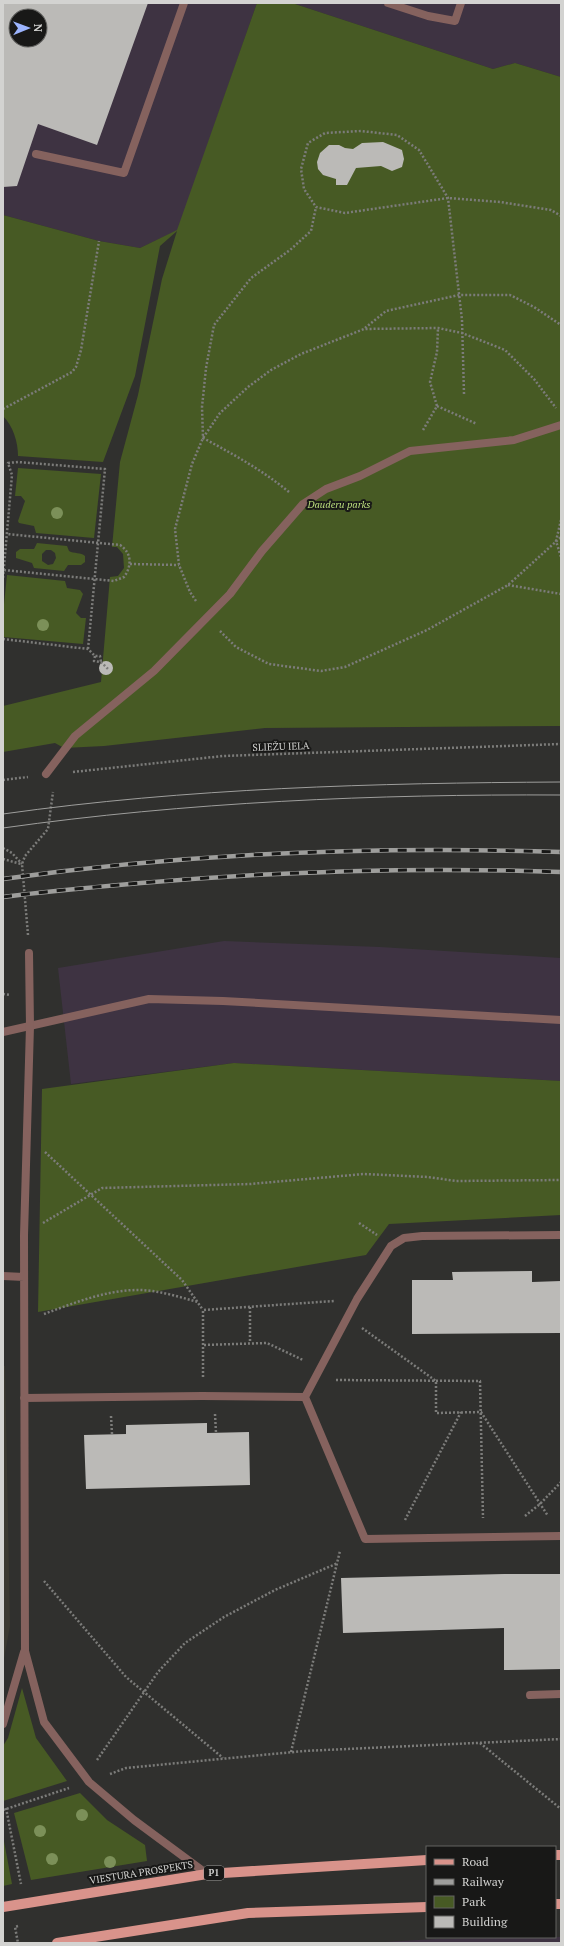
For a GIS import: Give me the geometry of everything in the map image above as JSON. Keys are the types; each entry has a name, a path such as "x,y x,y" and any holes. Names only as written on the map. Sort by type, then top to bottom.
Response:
{"main road":[{"name":"VIESTURA PROSPEKTS","path":"3,1907 25,1902 207,1874 426,1860"},
{"path":"57,1943 248,1913 426,1907"}],"street":[{"path":"36,154 124,173 184,3"},
{"path":"388,3 428,16 454,21 461,3"},
{"path":"46,774 75,736 154,671 230,594 262,551 303,504 326,489 360,476 410,451 514,440 561,425"},
{"path":"29,953 30,1026 24,1235 25,1651 44,1722 87,1780 134,1820 207,1874"},
{"path":"3,1032 149,999 231,1001 561,1020"},
{"path":"561,1235 422,1236 404,1238 391,1246 357,1299 348,1320 319,1368 305,1397 365,1539 561,1536"},
{"path":"3,1276 24,1277"},
{"path":"24,1398 202,1396 305,1397"},
{"path":"3,1724 25,1651"},
{"path":"530,1695 561,1694"}],"path":[{"path":"464,394 462,320 448,198 419,150 397,134 361,131 325,133 308,143 301,169 304,189 316,207 345,213 448,198 500,202 551,210 561,216"},
{"path":"303,504 269,476 237,456 202,438 202,407 206,368 214,325 251,278 290,250 311,231 316,207"},
{"path":"3,409 66,376 76,367 81,350 99,241"},
{"path":"364,328 386,311 459,295 510,295 534,307 561,325"},
{"path":"410,451 437,406 430,382 438,352 438,328"},
{"path":"3,578 12,475 8,463 18,462 105,470 88,649"},
{"path":"561,520 556,541 561,557"},
{"path":"4,570 120,580 127,573 130,564 125,548 120,545 7,534"},
{"path":"556,541 561,537"},
{"path":"130,564 178,565"},
{"path":"508,585 561,594"},
{"path":"3,640 88,649 95,656 100,656 101,662 108,670"},
{"name":"SLIEŽU IELA","path":"3,780 46,774 223,756 561,744"},
{"path":"29,953 22,864 25,856 48,829 56,774"},
{"path":"3,848 12,853 22,864"},
{"path":"3,859 22,864"},
{"path":"27,1135 182,1280 199,1302 203,1310 204,1345 202,1396"},
{"path":"24,1235 102,1188 250,1184 364,1174 428,1177 456,1181 561,1180"},
{"path":"24,1321 81,1301 111,1293 138,1290 153,1291 199,1302"},
{"path":"203,1310 357,1299"},
{"path":"250,1307 250,1343"},
{"path":"348,1320 436,1381"},
{"path":"204,1345 267,1343 319,1368"},
{"path":"313,1380 480,1381 483,1538"},
{"path":"436,1381 436,1412 481,1412"},
{"path":"215,1408 216,1433"},
{"path":"111,1409 112,1434"},
{"path":"395,1538 461,1412"},
{"path":"481,1412 548,1517"},
{"path":"499,1537 540,1504 561,1482"},
{"path":"290,1752 340,1551"},
{"path":"24,1558 126,1677 224,1758"},
{"path":"87,1780 158,1672 185,1643 224,1617 275,1590 338,1563"},
{"path":"18,1943 15,1927 30,1923 5,1809 126,1768 290,1752 561,1739"},
{"path":"479,1743 561,1809"}],"shaded area":[{"path":"3,3 257,3 178,230 140,248 99,241 3,215"},
{"path":"292,3 561,3 561,77 515,63 493,69"},
{"path":"224,941 380,947 561,958 561,1081 234,1063 71,1084 58,968"},
{"path":"3,1366 5,1366 10,1626 3,1664"},
{"path":"561,1937 561,1943 368,1943 435,1939"}],"green space":[{"name":"Dauderu parks","path":"257,3 292,3 493,69 515,63 561,77 561,726 265,728 104,746 64,748 55,743 3,752 3,706 101,682 110,577 118,576 124,568 123,554 117,547 112,547 120,462 138,395 162,279 177,231 160,246 135,376 103,462 18,456 14,434 10,424 3,416 3,215 99,241 140,248 177,230"},
{"path":"18,468 101,474 94,538 36,533 34,526 19,523 18,521 25,501 21,496 15,496"},
{"path":"37,543 67,546 69,551 85,556 85,562 81,565 68,565 64,571 34,568 32,563 16,558 16,552 20,549 34,549","holes":["46,550 51,550 55,553 56,558 53,564 48,565 42,561 42,554"]},
{"path":"7,575 65,581 67,588 80,590 83,594 76,613 81,618 86,618 83,644 3,637 3,614"},
{"path":"234,1063 561,1081 561,1215 389,1224 366,1255 38,1312 42,1089"},
{"path":"22,1688 36,1738 67,1781 3,1801 3,1746 8,1738"},
{"path":"80,1793 107,1820 145,1845 147,1861 31,1880 14,1813"},
{"path":"3,1836 12,1884 3,1886"}],"building":[{"path":"3,3 148,3 97,145 38,124 17,186 3,187"},
{"path":"383,142 402,150 404,159 402,167 392,171 381,166 356,168 347,185 336,185 336,179 323,175 318,169 317,162 320,153 329,145 339,145 345,148 353,149 362,143"},
{"path":"103,661 109,661 113,665 113,671 109,675 103,675 99,671 99,665"},
{"path":"532,1271 532,1282 561,1281 561,1333 412,1334 412,1280 453,1280 452,1272"},
{"path":"207,1423 207,1433 249,1432 250,1485 86,1489 84,1435 126,1434 126,1425"},
{"path":"561,1574 561,1669 504,1670 504,1628 343,1633 341,1578"}],"tram line":[{"path":"3,814 72,805 211,793 351,786 561,782"},
{"path":"3,828 142,812 281,801 421,796 561,795"}],"railway":[{"path":"3,879 72,870 211,857 351,851 491,850 561,852"},
{"path":"3,897 141,883 298,873 404,870 561,872"}]}
